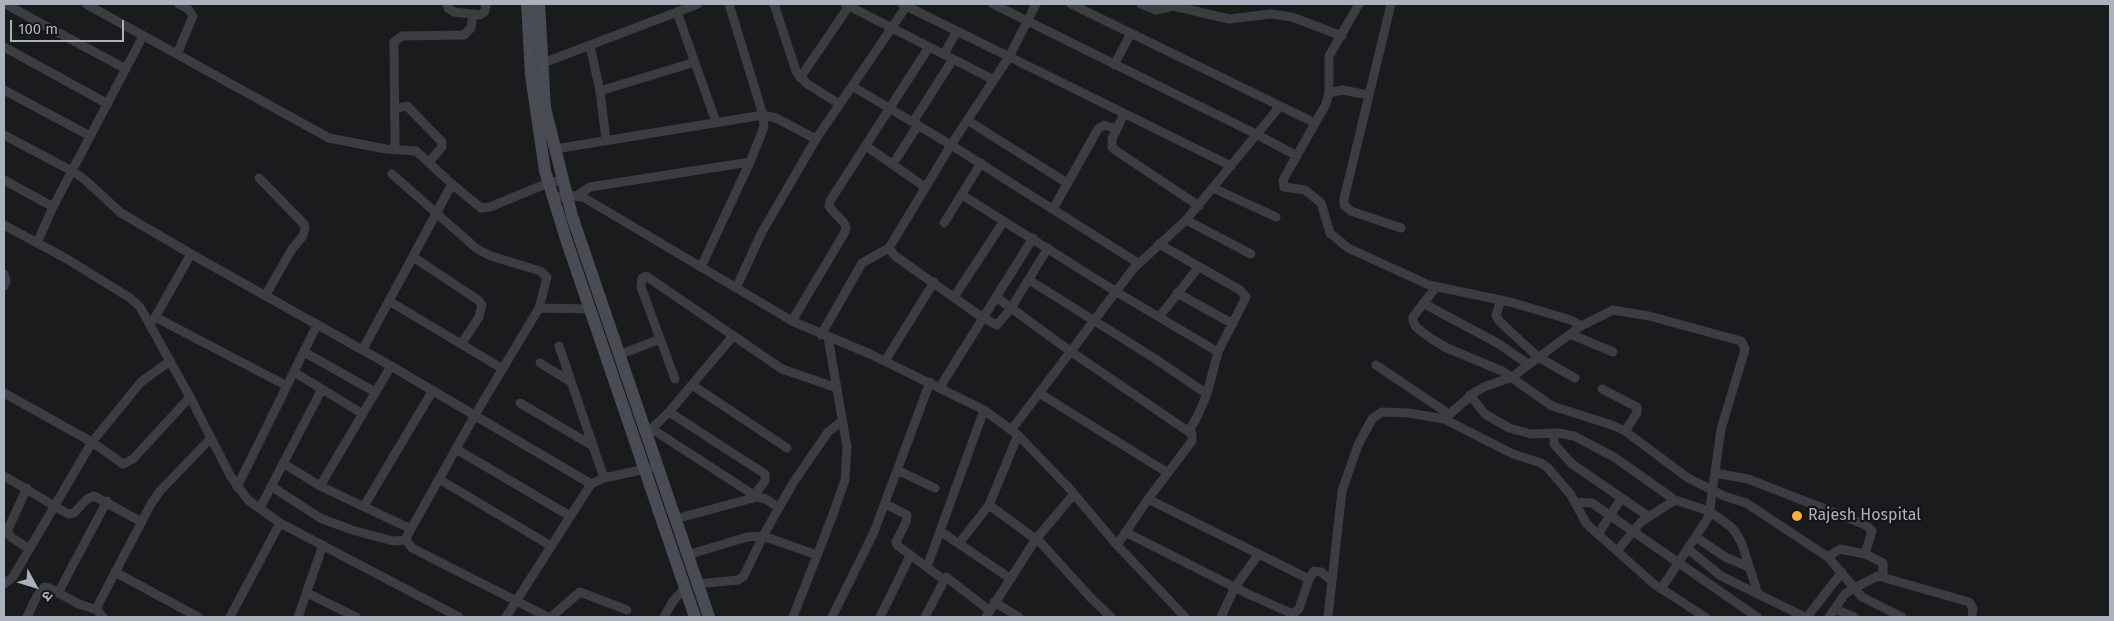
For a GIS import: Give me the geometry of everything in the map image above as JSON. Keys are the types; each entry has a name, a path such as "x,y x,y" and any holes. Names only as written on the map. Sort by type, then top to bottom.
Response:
{"main road":[{"path":"527,4 545,108 563,180 572,195 572,216 619,355 649,432 657,466 687,555 695,617"},
{"path":"539,4 537,63 545,171 548,182 644,469 691,586 709,617"}],"street":[{"path":"5,4 126,68"},
{"path":"86,4 329,138 416,151 481,208 490,207 548,182 563,180"},
{"path":"177,54 193,16 188,9 179,4"},
{"path":"447,4 448,8 454,12 474,14 484,13 486,4"},
{"path":"537,63 590,46 698,4"},
{"path":"701,267 763,133 763,115 729,4"},
{"path":"774,4 800,78 839,104"},
{"path":"736,288 762,232 816,139 905,4 1124,114 1156,127 1231,166"},
{"path":"993,4 1258,134 1297,156"},
{"path":"793,617 845,480 847,447 837,388 824,336 862,264 868,258 889,248 951,145 1009,57 1036,4"},
{"path":"1071,4 1316,123"},
{"path":"1141,4 1156,10 1173,6 1230,19 1271,14 1292,17 1342,36"},
{"path":"1359,4 1328,61 1329,93 1326,104 1282,184 1287,188 1304,190 1320,203 1330,233 1348,248 1436,287 1461,290 1501,300 1571,320 1581,326"},
{"path":"1391,4 1344,205 1352,211 1401,228"},
{"path":"800,78 847,5 994,80"},
{"path":"677,12 716,122"},
{"path":"395,149 394,42 402,36 464,34 471,28 474,14"},
{"path":"944,54 957,31"},
{"path":"1114,65 1131,33"},
{"path":"37,243 72,171 143,36"},
{"path":"590,46 600,91 606,140"},
{"path":"4,47 108,104"},
{"path":"792,321 845,232 844,223 829,206 929,47"},
{"path":"892,164 953,59"},
{"path":"600,91 695,62"},
{"path":"852,86 951,145 1138,263"},
{"path":"4,90 90,136"},
{"path":"1329,93 1342,90 1369,95"},
{"path":"395,109 407,106 442,142 442,147 428,162"},
{"path":"960,542 989,505 1015,432 1039,393 1138,263 1199,206 1280,106"},
{"path":"1124,114 1111,143 1115,150 1199,206"},
{"path":"555,149 763,115 776,118 816,139"},
{"path":"967,120 1067,183"},
{"path":"1053,209 1101,126 1108,125 1116,129"},
{"path":"4,135 72,171 115,209 265,296 363,349 591,484"},
{"path":"866,146 925,187"},
{"path":"553,198 572,195 590,187 750,162"},
{"path":"944,223 980,163"},
{"path":"392,174 477,249 491,256 544,274 547,277 539,308 456,448 406,540"},
{"path":"259,178 304,224 305,228 303,236 292,249 265,296"},
{"path":"4,180 54,207"},
{"path":"363,349 452,184"},
{"path":"1213,188 1276,217"},
{"path":"572,195 701,267 792,321 885,361 984,410 1015,432 1185,617"},
{"path":"962,195 1115,291 1218,352"},
{"path":"1186,220 1251,254"},
{"path":"954,297 1004,221"},
{"path":"4,225 130,298 153,321 170,361 237,487 248,500 280,523 459,617"},
{"path":"940,387 1033,238"},
{"path":"1159,244 1198,268 1245,293 1246,298 1218,352 1207,394 1197,418 1189,431"},
{"path":"889,248 894,256 934,282 983,318 997,325 1030,280 1048,248"},
{"path":"153,321 191,254"},
{"path":"412,257 478,300 482,306 479,317 462,343"},
{"path":"1159,317 1198,268"},
{"path":"4,274 6,281 4,286"},
{"path":"674,379 640,286 642,278 646,276 789,373 837,388"},
{"path":"1030,280 1207,394"},
{"path":"885,361 934,282"},
{"path":"1436,287 1413,317 1416,327 1430,338 1447,348 1496,368 1512,377 1552,406 1625,431 1688,478 1712,491 1746,503 1828,557 1862,596 1902,617"},
{"path":"1177,293 1233,324"},
{"path":"996,298 1070,351 1189,431 1193,437 1117,545"},
{"path":"1501,300 1497,318 1538,357 1575,378"},
{"path":"389,301 503,369"},
{"path":"1423,303 1498,344 1528,364"},
{"path":"539,308 591,309"},
{"path":"1328,617 1342,490 1358,446 1372,418 1382,412 1447,417 1470,396 1484,387 1512,377 1581,326 1605,312 1613,310 1622,310 1738,340 1744,344 1744,353 1721,429 1706,521 1661,589"},
{"path":"153,321 287,386"},
{"path":"237,487 317,325"},
{"path":"1570,334 1613,352"},
{"path":"733,336 669,412 649,432 778,508"},
{"path":"619,355 660,339"},
{"path":"559,346 604,478"},
{"path":"304,352 375,392"},
{"path":"4,584 13,577 92,442 141,382 170,361"},
{"path":"540,363 571,382"},
{"path":"1376,365 1447,417 1513,454 1541,463 1548,468 1575,502 1586,523 1661,589 1705,617"},
{"path":"320,486 392,366"},
{"path":"294,372 363,414"},
{"path":"832,617 869,543 930,382"},
{"path":"692,385 787,448"},
{"path":"260,508 322,390"},
{"path":"364,506 433,390"},
{"path":"1602,390 1637,407 1637,413 1625,431"},
{"path":"4,393 92,442 123,464 128,463 190,397"},
{"path":"1039,393 1168,473"},
{"path":"1470,396 1485,414 1509,428 1531,434 1567,434 1600,448 1675,500 1709,511 1736,533 1758,594"},
{"path":"520,403 593,446"},
{"path":"927,567 984,410"},
{"path":"669,412 763,472 766,477 755,496 675,519"},
{"path":"664,617 673,601 691,586 738,580 744,576 763,536 793,483 828,432 842,421"},
{"path":"1554,433 1553,442 1556,448 1572,464 1648,516"},
{"path":"100,614 98,605 160,491 211,438"},
{"path":"456,448 570,516"},
{"path":"283,463 320,486 411,529"},
{"path":"506,617 591,484 604,478 657,466"},
{"path":"898,470 935,488"},
{"path":"1715,473 1748,479 1866,525 1872,530 1865,554"},
{"path":"4,476 68,514 74,513 87,499 94,496 142,522"},
{"path":"439,479 551,546"},
{"path":"271,486 320,518 352,530 393,541 406,540"},
{"path":"27,488 7,531 11,537 29,549"},
{"path":"990,610 1036,539 1074,494"},
{"path":"1148,499 1309,579"},
{"path":"1598,534 1621,499"},
{"path":"1617,551 1632,531 1648,516 1675,500"},
{"path":"58,593 106,501"},
{"path":"1575,502 1592,502 1757,617"},
{"path":"885,504 907,515 906,522 896,542 899,548 944,580"},
{"path":"989,505 1036,539 1111,617"},
{"path":"230,617 280,523"},
{"path":"940,531 960,542 1011,578"},
{"path":"1126,532 1293,614 1298,609 1309,579 1314,571 1318,571 1332,581"},
{"path":"687,555 747,537 763,536 817,555"},
{"path":"1696,537 1724,557 1749,567"},
{"path":"406,540 412,548 516,602 550,617 580,592 627,610"},
{"path":"298,617 323,545"},
{"path":"1688,549 1718,574 1806,617 1842,572"},
{"path":"1828,557 1840,549 1865,554 1883,563 1883,576"},
{"path":"1221,617 1235,587 1258,555"},
{"path":"880,617 910,556"},
{"path":"115,572 198,617"},
{"path":"1829,617 1845,594 1874,578 1883,576 1969,602 1974,608 1972,617"},
{"path":"927,616 946,577 990,610 1019,617"},
{"path":"27,617 40,590 44,587 100,614"},
{"path":"307,593 356,617"},
{"path":"1835,609 1854,617"}],"place":[{"name":"Rajesh Hospital","path":"1797,516"}]}
